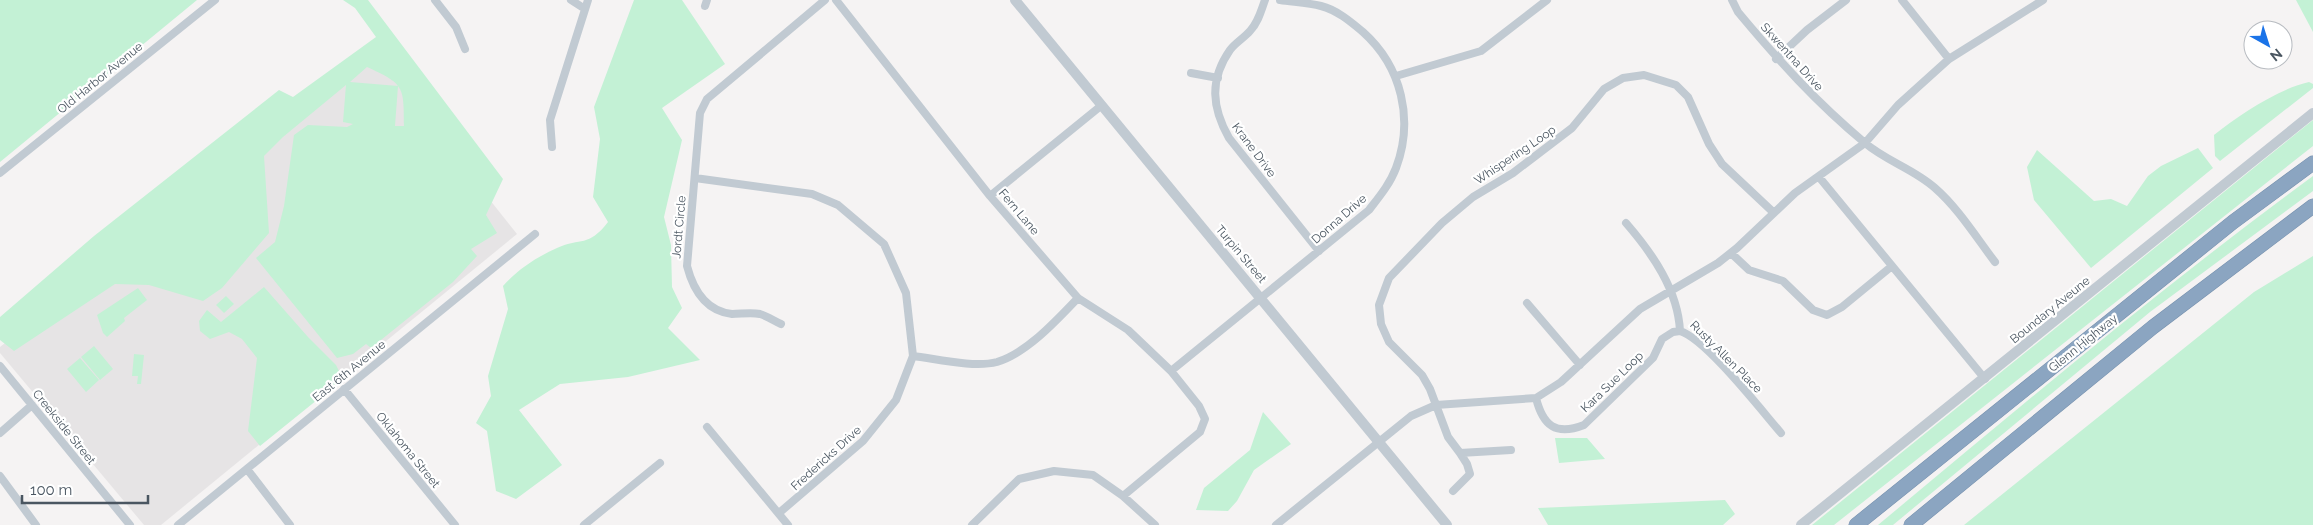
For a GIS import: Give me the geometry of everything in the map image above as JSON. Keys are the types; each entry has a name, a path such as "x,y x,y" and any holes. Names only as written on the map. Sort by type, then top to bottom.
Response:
{"highway":[{"name":"Glenn Highway","path":"1856,525 2226,229 2313,164"},
{"path":"1911,525 2153,326 2312,207"}],"street":[{"name":"Old Harbor Avenue","path":"0,173 215,0"},
{"path":"435,0 456,27 465,49"},
{"path":"571,0 585,9"},
{"path":"552,147 550,120 588,0"},
{"name":"Jordt Circle","path":"781,324 759,314 730,314 714,309 701,298 691,281 687,266 700,114 708,99 825,0"},
{"name":"Fern Lane","path":"836,0 990,196 1078,298 1128,330 1171,371 1199,406 1205,419 1200,432 1123,496"},
{"name":"Turpin Street","path":"1015,0 1447,525"},
{"name":"Krane Drive","path":"1264,0 1260,17 1251,30 1230,50 1218,78 1215,106 1220,122 1229,138 1319,251"},
{"name":"Donna Drive","path":"1171,371 1262,299 1369,210 1385,190 1396,169 1406,121 1396,76 1384,55 1372,40 1342,15 1322,3 1280,0"},
{"path":"1396,76 1481,51 1547,0"},
{"name":"Skwentna Drive","path":"1732,0 1738,12 1800,85 1884,158 1934,187 1945,197 1995,262"},
{"path":"1776,59 1807,30 1846,0"},
{"path":"1902,0 1949,59"},
{"path":"1276,525 1411,416 1436,405 1536,398 1561,382 1623,323 1670,290 1731,253 1794,193 1865,143 1898,105 1949,59 2040,1"},
{"path":"1191,73 1218,78"},
{"name":"Whispering Loop","path":"1453,491 1470,474 1467,464 1448,437 1422,375 1389,342 1381,324 1379,305 1389,278 1442,223 1473,197 1513,173 1572,128 1604,89 1623,78 1644,74 1676,86 1688,98 1709,144 1722,164 1773,212"},
{"path":"990,196 1102,105"},
{"name":"Boundary Aveune","path":"1801,525 1985,379 2313,113"},
{"path":"1819,177 1985,379"},
{"name":"Fredericks Drive","path":"695,178 812,194 838,205 884,244 906,293 913,356 896,400 863,441 779,513"},
{"name":"Rusty Allen Place","path":"1626,223 1644,244 1670,290 1677,304 1680,331 1690,334 1720,364 1743,388 1780,433"},
{"name":"East 6th Avenue","path":"178,525 535,234"},
{"path":"1731,253 1749,270 1783,281 1813,310 1827,315 1842,307 1892,266"},
{"path":"913,356 970,363 997,362 1033,343 1078,298"},
{"path":"1527,303 1580,365"},
{"name":"Kara Sue Loop","path":"1536,398 1540,413 1546,422 1558,430 1571,430 1584,425 1654,358 1662,340 1673,332 1680,331"},
{"name":"Creekside Street","path":"0,366 130,525"},
{"name":"Oklahoma Street","path":"344,389 455,525"},
{"path":"0,433 32,405"},
{"path":"707,427 788,525"},
{"path":"1460,453 1511,450"},
{"path":"585,525 660,463"},
{"path":"247,469 290,525"},
{"path":"972,525 1019,479 1054,471 1093,475 1123,496 1156,525"},
{"path":"0,476 36,525"}],"shaded area":[{"path":"370,49 517,234 161,525 144,525 0,353 0,347"}],"green space":[{"path":"0,0 197,0 0,162"},
{"path":"343,0 368,0 503,179 486,215 497,233 471,249 477,256 453,282 371,348 366,344 353,354 337,358 256,258 275,242 284,206 294,135 308,125 347,127 353,124 343,122 346,85 283,137 264,156 269,233 222,288 203,301 149,285 115,284 14,351 0,340 0,317 94,236 279,90 293,97 376,37 355,8","holes":["367,67 388,78 398,86 350,82","398,86 402,94 404,126 395,126"]},
{"path":"634,0 682,0 725,64 662,108 682,140 664,217 671,245 672,287 682,308 668,328 700,360 628,377 560,384 519,410 562,465 516,499 496,491 487,431 476,423 491,396 488,376 508,309 503,286 535,259 565,245 589,239 608,222 593,197 600,139 594,107"},
{"path":"2296,0 2313,0 2313,32"},
{"path":"2309,82 2313,84 2313,88 2220,161 2215,156 2214,135 2259,104 2285,90"},
{"path":"2313,120 2313,146 1834,525 1812,525"},
{"path":"2198,148 2213,168 2091,268 2034,200 2027,167 2037,150 2094,201 2111,199 2127,206 2148,176 2161,166"},
{"path":"2313,176 2313,191 2150,312 1893,525 1878,525 2147,303"},
{"path":"2313,256 2313,525 1964,525 2254,292"},
{"path":"264,287 308,337 336,365 343,379 260,446 248,431 257,358 242,339 229,332 210,339 200,331 199,321 207,310 221,322"},
{"path":"138,288 147,300 124,318 125,321 107,337 103,333 97,315"},
{"path":"226,296 234,304 224,313 216,305"},
{"path":"94,346 113,369 100,380 81,357"},
{"path":"134,354 144,355 141,384 137,384 138,376 132,376"},
{"path":"80,358 99,380 86,392 67,369"},
{"path":"1263,412 1291,444 1254,470 1237,501 1228,511 1196,510 1204,488 1250,450"},
{"path":"1555,438 1587,438 1605,459 1559,463"},
{"path":"1725,500 1735,514 1723,525 1548,525 1538,508"}]}
